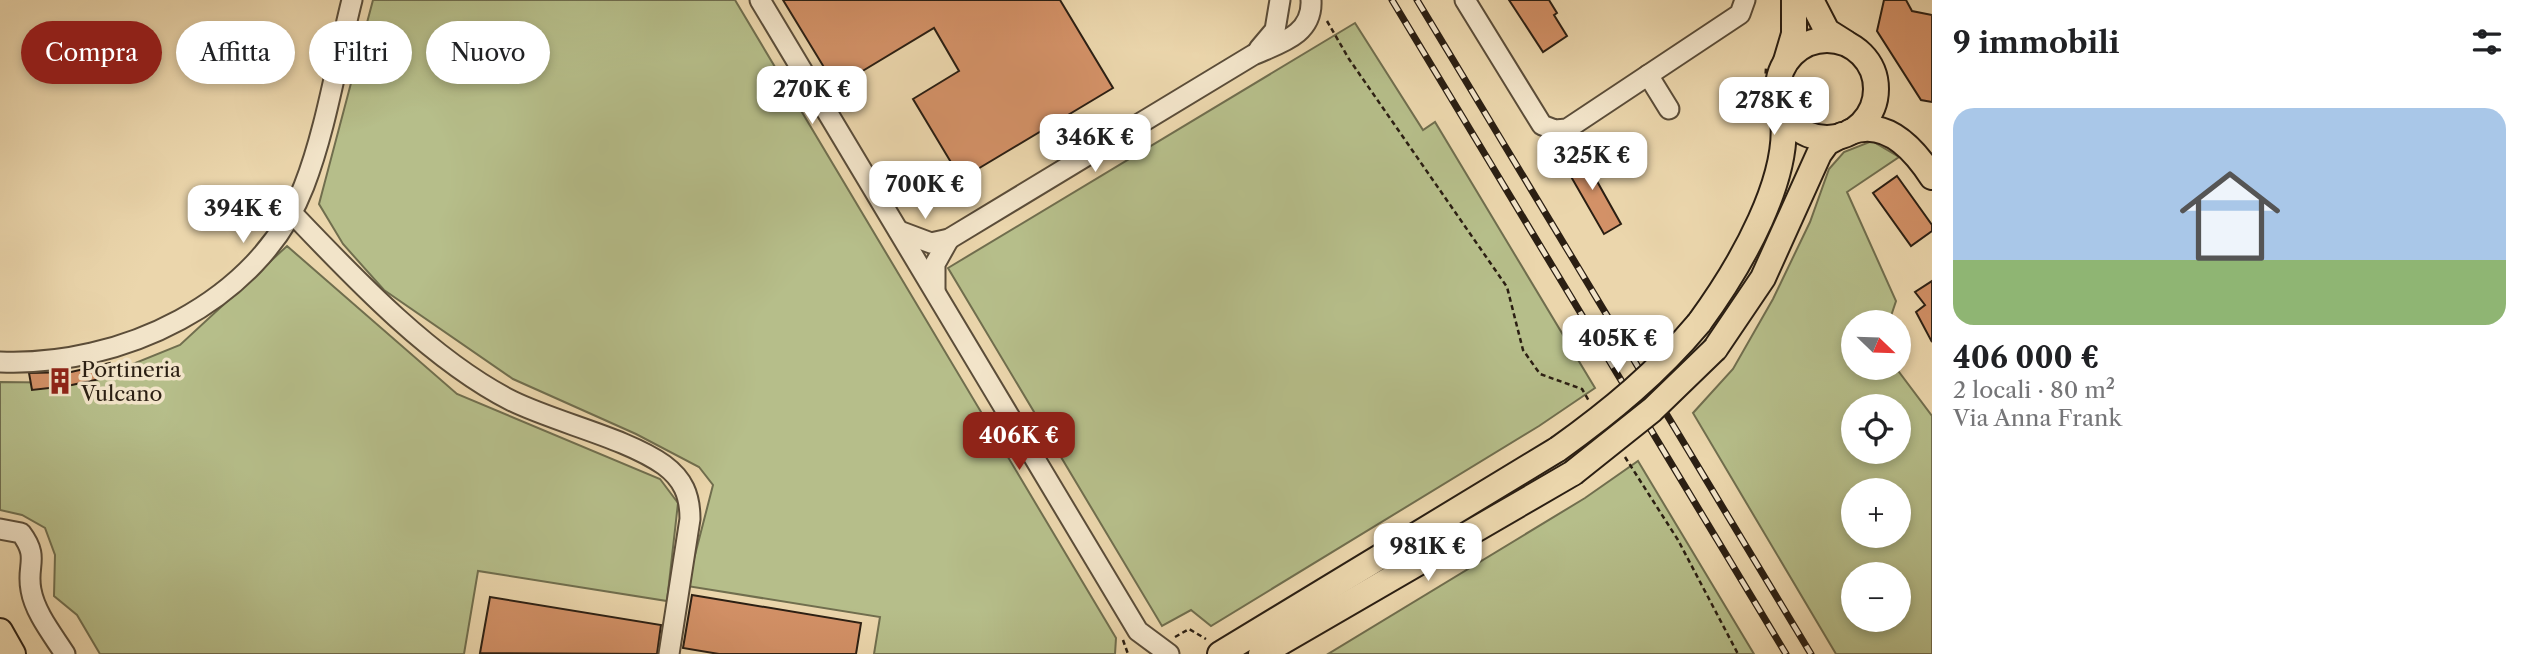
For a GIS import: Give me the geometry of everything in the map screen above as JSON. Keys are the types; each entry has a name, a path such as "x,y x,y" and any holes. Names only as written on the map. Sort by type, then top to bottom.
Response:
{"main road":[{"path":"1213,646 1558,449 1631,394 1670,357 1699,323 1738,262 1774,179 1784,140 1773,106 1779,60 1794,34 1794,0"},
{"path":"1811,0 1827,31 1868,61 1882,107 1932,156"},
{"path":"1779,60 1813,41 1830,40 1847,44"},
{"path":"1261,654 1573,473 1652,410 1715,349 1763,278 1819,153 1827,143 1846,134 1870,112 1876,88"},
{"path":"1773,106 1806,133 1823,138 1867,128 1888,133 1906,145 1932,177"},
{"path":"0,631 13,654"}],"street":[{"path":"0,362 36,362 81,356 124,344 166,327 212,299 246,271 275,237 291,212 311,163 352,0"},
{"path":"760,0 1138,631 1142,654"},
{"path":"1253,55 1275,30 1280,0"},
{"path":"899,231 932,243 950,239 1253,55 1294,37 1310,18 1311,0"},
{"path":"1465,0 1542,125 1555,130 1567,129 1740,14 1745,0"},
{"path":"1648,75 1669,109"},
{"path":"291,212 377,298 466,373 539,413 650,456 675,474 685,486 690,502 690,519 669,654"},
{"path":"935,292 935,264 950,239"},
{"path":"1,530 21,533 30,545 33,558 30,588 35,604 65,654"},
{"path":"1138,631 1168,648"}],"path":[{"path":"1327,21 1349,59 1507,287 1523,350 1540,374 1582,389 1589,401"},
{"path":"1773,106 1764,81 1779,60"},
{"path":"1619,447 1678,540 1738,654"},
{"path":"1168,648 1189,629 1213,646"},
{"path":"1128,654 1123,641 1138,631"}],"green space":[{"path":"373,0 735,0 1116,638 1115,654 874,654 880,617 687,586 713,485 699,467 636,434 513,379 384,290 343,244 319,204 351,84 412,84 412,21 367,21"},
{"path":"1355,23 1423,130 1435,122 1595,388 1539,426 1211,626 1191,610 1162,626 948,268"},
{"path":"1872,141 1899,157 1847,192 1896,301 1893,310 1841,310 1841,380 1905,380 1932,416 1932,654 1836,654 1693,413 1733,369 1773,299 1810,222 1829,169 1844,152"},
{"path":"287,246 457,394 660,479 678,503 667,601 478,571 464,654 100,654 77,615 54,596 55,555 45,528 22,515 0,510 0,382 86,383 180,345"},
{"path":"1638,461 1754,654 1328,654 1585,498"}],"building":[{"path":"783,0 1060,0 1113,88 961,179 913,99 959,71 934,28 836,87"},
{"path":"1509,0 1549,0 1557,13 1554,15 1567,36 1543,52"},
{"path":"1884,0 1906,0 1912,11 1932,15 1932,102 1921,100 1877,31"},
{"path":"1580,151 1621,224 1604,234 1562,161"},
{"path":"1897,176 1932,225 1932,231 1911,246 1873,193"},
{"path":"1932,281 1932,342 1916,312 1925,305 1915,292"},
{"name":"Portineria Vulcano","path":"110,363 114,376 32,390 29,373 71,372"},
{"path":"692,595 861,623 856,654 719,654 683,648"},
{"path":"490,597 661,625 657,654 480,653"}],"railway":[{"path":"1392,0 1786,654"},
{"path":"1417,0 1811,654"}],"place":[{"name":"Portineria Vulcano","path":"60,381"}]}
